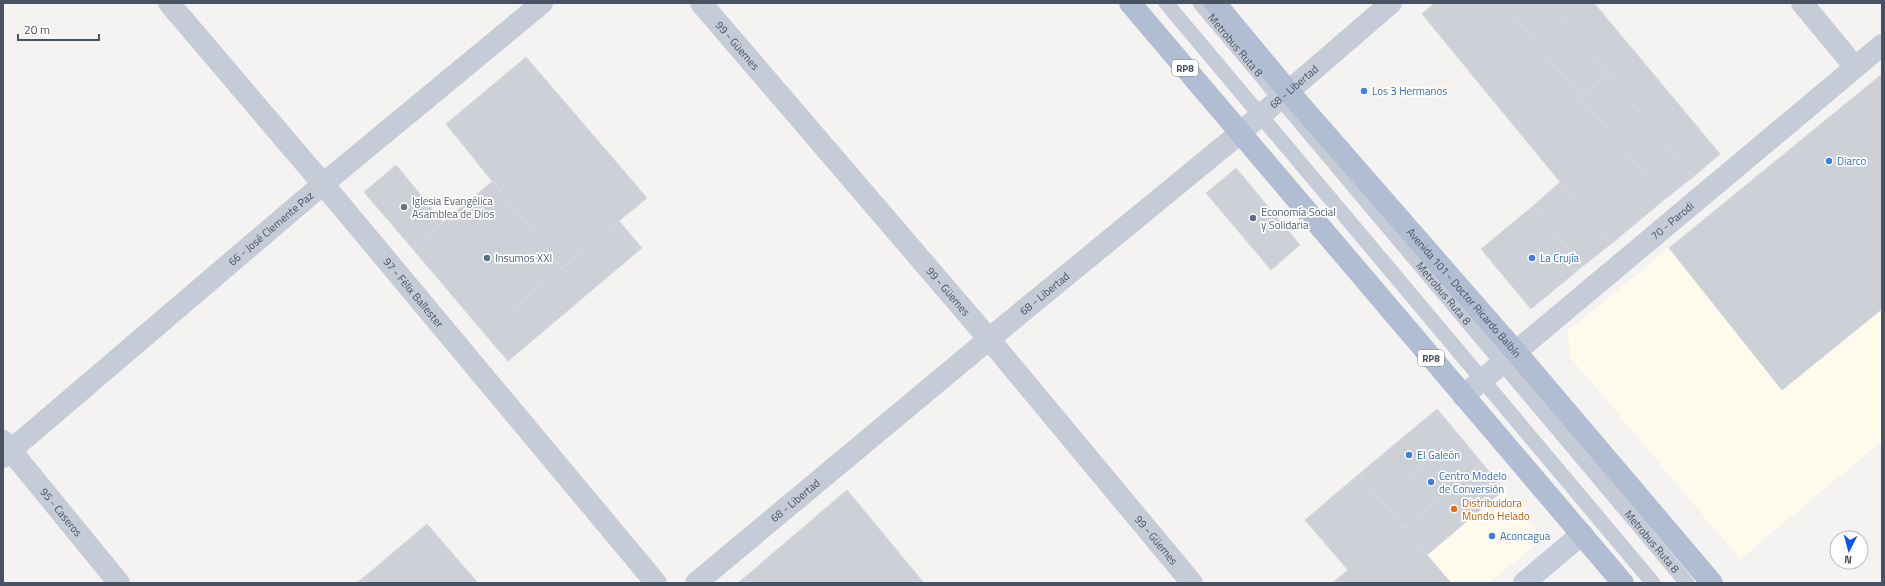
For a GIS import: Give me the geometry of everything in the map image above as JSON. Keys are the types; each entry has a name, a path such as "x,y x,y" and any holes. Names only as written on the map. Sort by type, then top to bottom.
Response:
{"main road":[{"name":"RP8","path":"1130,3 1623,583"},
{"name":"Avenida 101 - Doctor Ricardo Balbín","path":"1215,3 1284,95 1509,357 1712,583"}],"street":[{"name":"97 - Félix Ballester","path":"170,3 656,583"},
{"name":"66 - José Clemente Paz","path":"6,449 542,3"},
{"name":"99 - Güemes","path":"701,3 989,339 1192,583"},
{"name":"68 - Libertad","path":"696,583 989,339 1261,116 1391,3"},
{"path":"1802,3 1855,68"},
{"name":"70 - Parodi","path":"1463,396 1882,44"},
{"name":"95 - Caseros","path":"6,449 119,583"},
{"path":"1524,583 1582,534"}],"lane":[{"path":"1166,3 1652,583"},
{"name":"Metrobus Ruta 8","path":"1200,3 1284,95"},
{"name":"Metrobus Ruta 8","path":"1509,357 1687,583"}],"shaded area":[{"path":"1882,74 1882,441 1740,559 1570,357 1568,331"},
{"name":"Aconcagua","path":"1504,490 1536,528 1535,545 1489,583 1451,583 1427,555"}],"building":[{"path":"1435,3 1503,3 1665,199 1611,244 1422,14"},
{"path":"1503,3 1549,3 1608,74 1581,97"},
{"path":"1549,3 1594,3 1635,52 1608,74"},
{"path":"1635,52 1720,154 1693,177 1608,74"},
{"path":"526,57 647,198 562,268 446,124"},
{"path":"1608,74 1693,177 1665,199 1581,97"},
{"name":"Diarco","path":"1882,74 1882,309 1782,390 1669,248"},
{"name":"Iglesia Evangélica Asamblea de Dios","path":"396,165 443,222 412,248 364,192"},
{"path":"1236,168 1300,245 1271,270 1206,193"},
{"name":"Insumos XXI","path":"493,181 562,268 484,333 412,248"},
{"path":"1560,182 1611,244 1583,266 1533,206"},
{"name":"La Crujía","path":"1533,206 1583,266 1531,309 1481,249"},
{"path":"619,221 642,248 508,361 484,333"},
{"path":"1437,409 1459,435 1382,501 1359,474"},
{"name":"Centro Modelo de Conversión","path":"1459,435 1482,463 1404,528 1382,501"},
{"path":"1482,463 1504,490 1427,555 1404,528"},
{"path":"1359,474 1451,583 1332,583 1348,570 1305,520"},
{"path":"847,490 924,583 738,583"},
{"path":"427,524 478,583 357,583"}],"place":[{"name":"Los 3 Hermanos","path":"1364,91"},
{"name":"Diarco","path":"1829,161"},
{"name":"Iglesia Evangélica Asamblea de Dios","path":"404,207"},
{"name":"Economía Social y Solidaria","path":"1253,218"},
{"name":"Insumos XXI","path":"487,258"},
{"name":"La Crujía","path":"1532,258"},
{"name":"El Galeón","path":"1409,455"},
{"name":"Centro Modelo de Conversión","path":"1431,482"},
{"name":"Distribuidora Mundo Helado","path":"1454,509"},
{"name":"Aconcagua","path":"1492,536"}]}
